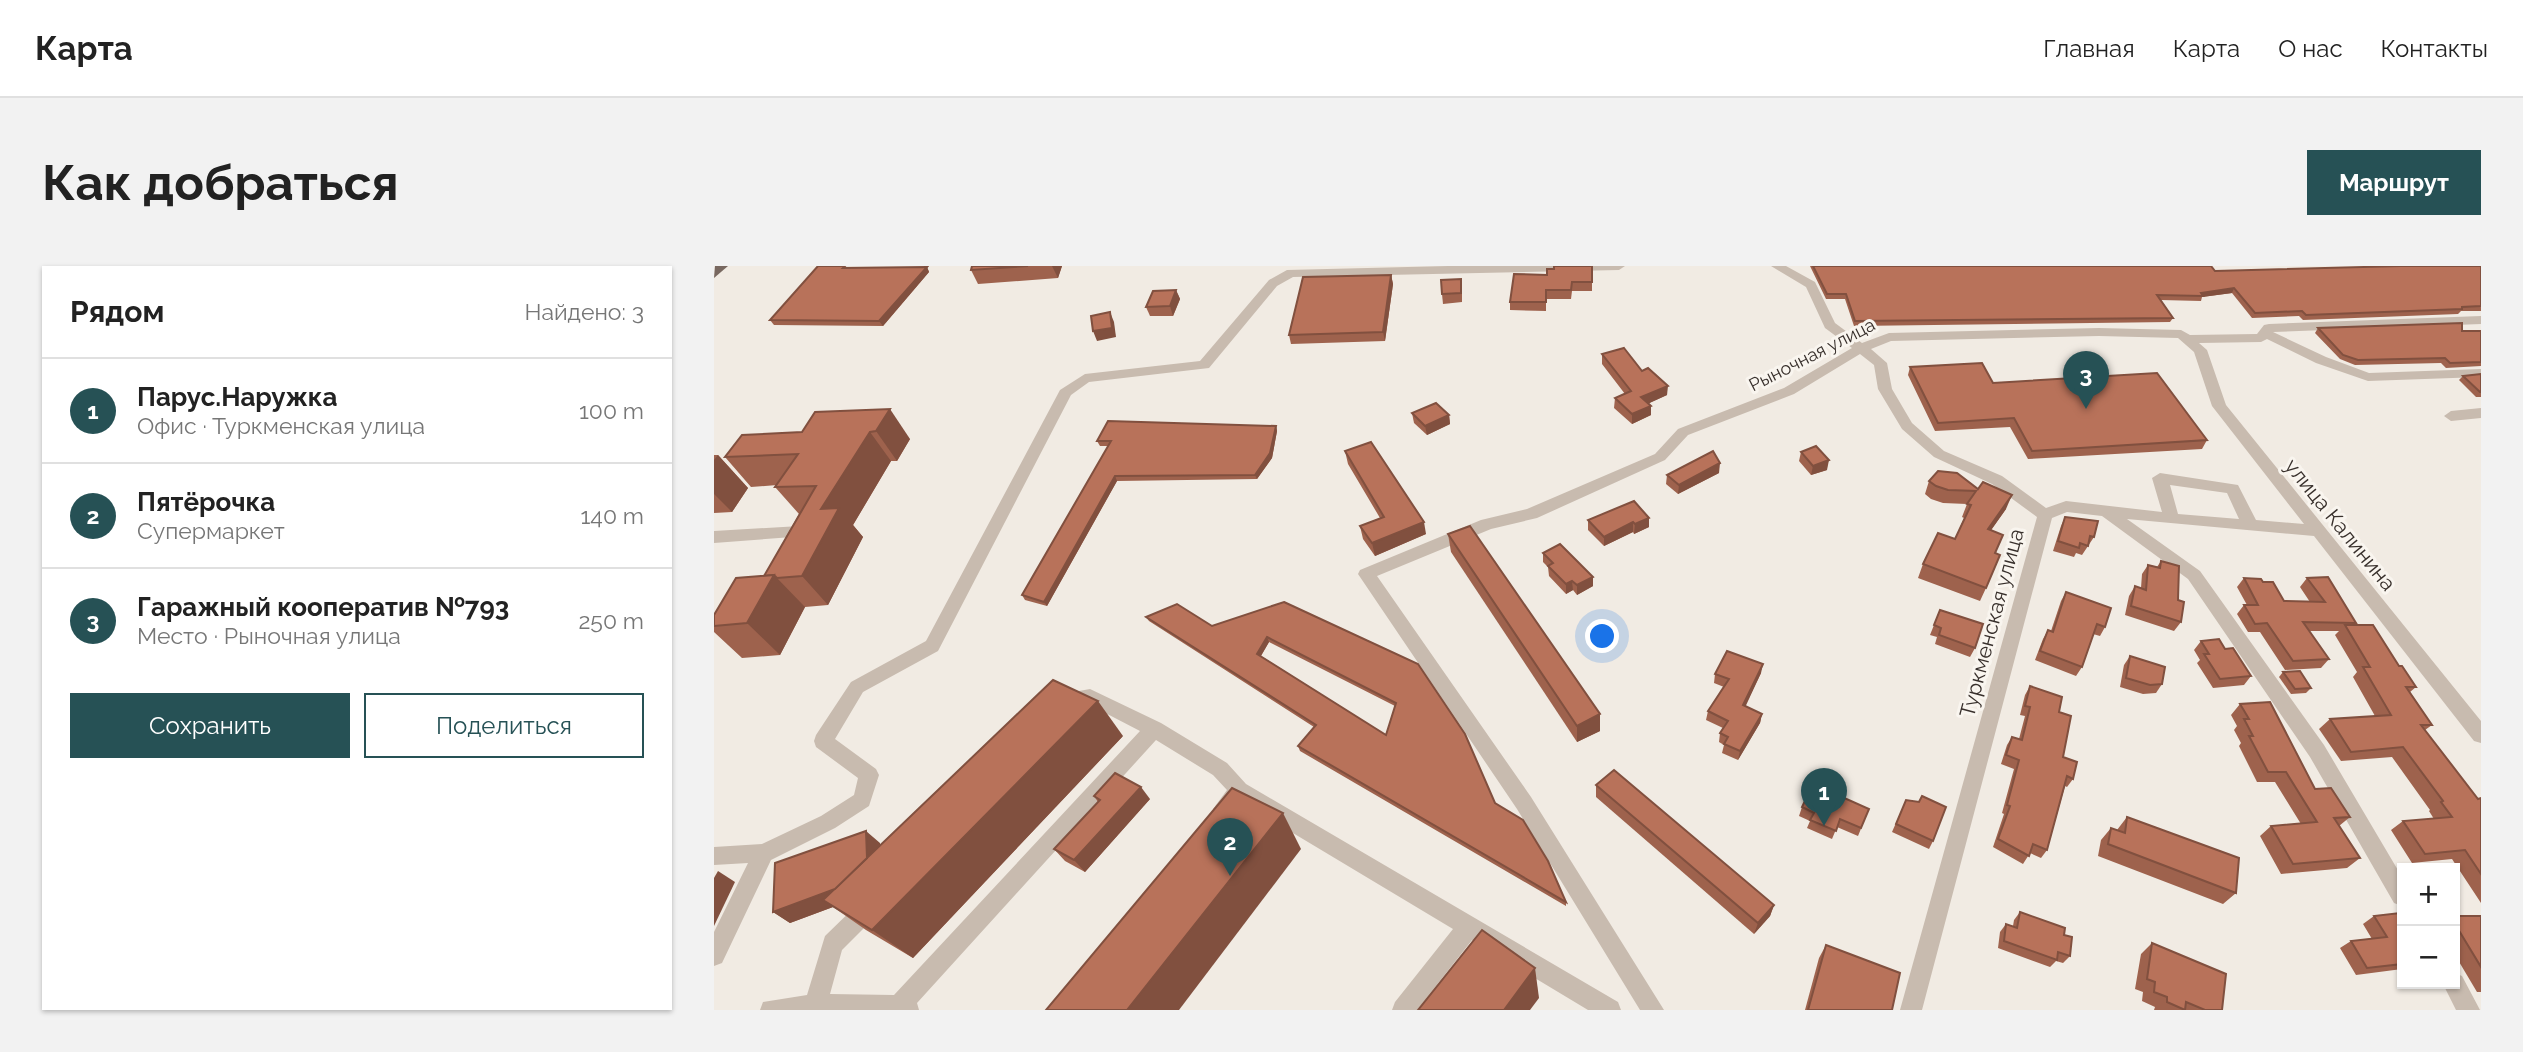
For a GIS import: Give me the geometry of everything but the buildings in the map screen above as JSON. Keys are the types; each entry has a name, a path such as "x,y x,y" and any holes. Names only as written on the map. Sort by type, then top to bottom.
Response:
{"main road":[{"path":"714,274 722,266"}],"street":[{"path":"714,856 764,853 828,822 862,800 869,775 823,741 857,687 932,646 1065,393 1085,379 1204,365 1273,283 1291,273 1619,266"},
{"path":"1777,266 1811,285 1830,325 1880,363 1885,389 1907,426 1939,454 1997,480 2045,515"},
{"name":"Рыночная улица","path":"1653,1010 1524,803 1366,574 1487,524 1531,514 1660,457 1683,432 1789,391 1860,349 1889,337 2099,332 2261,338 2269,328 2481,320"},
{"path":"2265,333 2321,360 2368,377 2481,373"},
{"name":"улица Калинина","path":"2184,336 2200,350 2219,406 2481,735"},
{"path":"2451,416 2481,413"},
{"path":"2172,519 2160,478 2233,489 2250,525"},
{"name":"Туркменская улица","path":"1911,1010 2045,515 2066,506 2172,519 2319,531"},
{"path":"2105,511 2194,575 2316,751 2397,888"},
{"path":"714,537 800,532"},
{"path":"1055,718 1074,698 1090,696 1154,729 1220,769 1239,790 1610,1010"},
{"path":"771,1010 815,1005 905,1008 1154,729"},
{"path":"1212,821 1239,790"},
{"path":"714,955 764,853"},
{"path":"815,1005 833,944 881,895"},
{"path":"1404,1010 1469,926"},
{"path":"2457,989 2469,1010"}],"place":[{"name":"Гаражный кооператив №793","path":"2086,409"},
{"name":"Парус.Наружка","path":"1824,826"},
{"name":"Пятёрочка","path":"1230,876"}]}
